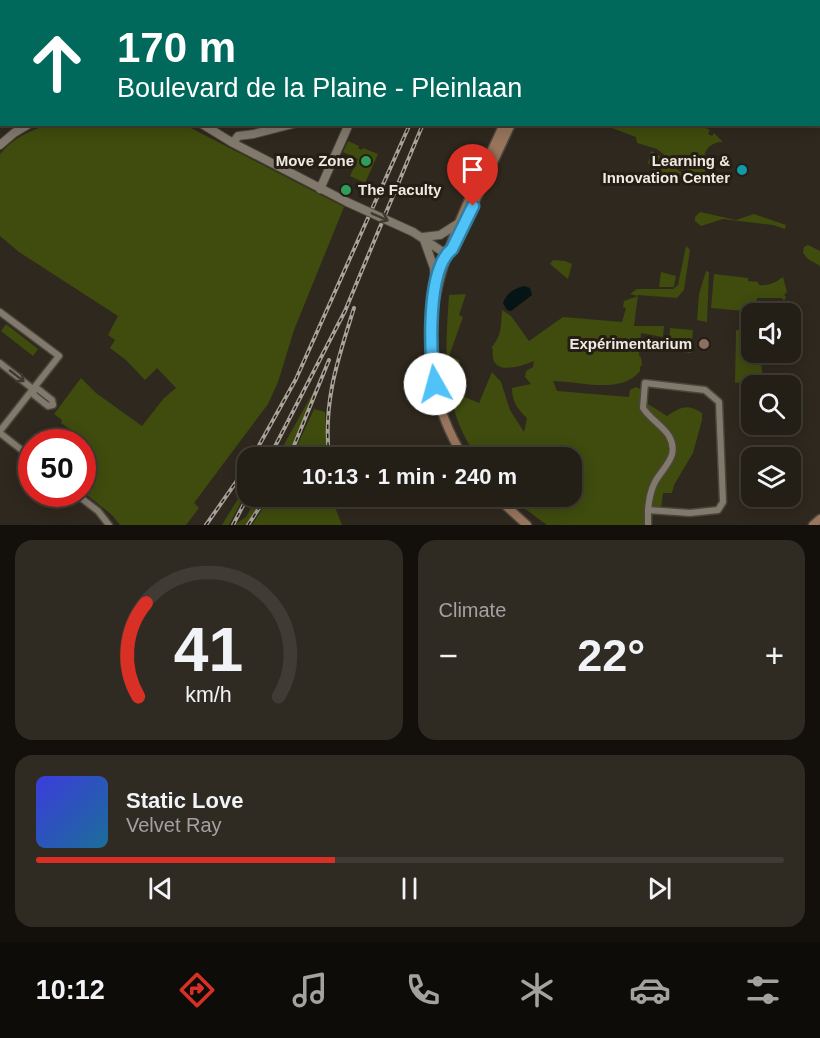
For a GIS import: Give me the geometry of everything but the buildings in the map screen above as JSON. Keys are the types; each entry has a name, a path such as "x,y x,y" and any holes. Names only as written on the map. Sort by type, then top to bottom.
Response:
{"main road":[{"path":"458,447 447,425 435,384 431,333 435,294 446,254 503,126"},
{"path":"446,254 457,240 510,126"},
{"path":"507,507 527,525"},
{"path":"813,525 820,519"}],"street":[{"path":"0,145 24,126"},
{"path":"205,126 320,189 423,237 446,254"},
{"path":"224,137 234,132 276,126"},
{"path":"320,189 348,126"},
{"path":"233,143 238,136 259,128"},
{"path":"423,237 440,235 459,223"},
{"path":"423,237 434,268 435,294"},
{"path":"0,312 59,357 0,432 18,447"},
{"path":"0,363 33,389"},
{"path":"648,510 690,513 711,511 722,507 720,407 719,402 705,390 645,383 643,408 662,426 674,447 673,456 649,496 648,510 648,525"},
{"path":"93,507 109,525"}],"green space":[{"path":"45,126 187,126 344,207 294,330 278,382 268,404 194,503 199,508 186,525 120,525 96,502 96,429 70,429 54,414 81,378 96,393 142,426 164,398 176,388 157,368 145,380 126,360 110,348 115,340 108,335 118,316 19,252 0,236 0,154 22,136"},
{"path":"607,126 701,126 710,130 708,134 712,136 714,133 723,142 713,144 706,150 704,164 706,170 702,175 677,165 657,149 637,143 636,137"},
{"name":"Move Zone","path":"348,141 359,146 361,150 363,148 378,154 365,183 350,176 358,159 343,152"},
{"path":"651,151 681,172 681,178 666,178 655,171 648,163"},
{"path":"700,212 736,220 754,214 786,225 785,229 773,225 723,219 701,226 695,221 695,217"},
{"path":"808,245 820,251 820,266 803,253 804,247"},
{"path":"686,246 690,250 684,290 677,298 630,294 637,289 673,289 678,285"},
{"path":"553,260 572,264 568,279 550,264"},
{"path":"706,271 709,272 707,322 697,320 699,294"},
{"path":"661,272 676,276 674,287 659,287"},
{"path":"714,274 748,278 748,281 758,282 759,285 771,284 783,277 787,292 784,295 786,297 784,301 782,298 757,298 756,303 741,303 741,311 711,308"},
{"path":"466,294 459,315 463,317 449,356 459,360 460,367 456,379 463,382 460,395 479,403 492,372 501,382 510,410 524,432 527,418 516,404 512,388 531,384 525,377 526,371 533,367 534,361 507,368 496,364 491,348 499,335 502,310 511,316 529,341 563,317 622,322 626,308 623,307 624,301 638,296 634,326 664,326 663,337 641,333 639,356 642,365 640,371 622,383 611,385 553,381 557,391 629,397 630,390 636,387 648,393 648,404 667,416 685,407 697,410 702,413 702,420 693,453 674,485 672,493 663,493 661,509 646,505 646,525 547,525 523,507 582,507 582,447 471,447 457,418 448,379 449,295"},
{"path":"6,324 38,349 33,356 1,331"},
{"path":"670,328 693,330 691,353 668,350"},
{"path":"736,330 741,330 741,363 761,363 763,375 741,375 741,382 735,383"},
{"path":"319,382 291,447 283,447"},
{"path":"314,409 325,412 327,447 297,447"},
{"path":"237,500 239,507 229,525 222,525"},
{"path":"252,507 258,507 246,525 234,525 246,517"},
{"path":"264,507 335,507 342,525 252,525"}],"shaded area":[{"path":"524,286 530,288 532,295 511,311 507,310 503,303 506,297 514,290"}],"railway":[{"path":"258,447 296,379 409,126"},
{"path":"275,447 345,311 422,126"},
{"path":"329,447 328,417 333,380 354,308"},
{"path":"293,447 329,360"},
{"path":"206,525 237,481"},
{"path":"233,525 242,507"},
{"path":"248,525 260,507"}],"place":[{"name":"Move Zone","path":"366,161"},
{"name":"Learning & Innovation Center","path":"742,170"},
{"name":"The Faculty","path":"346,190"},
{"name":"Expérimentarium","path":"704,344"}],"route":[{"path":"435,384 431,347 435,294 446,254 452,249 473,206"}]}
